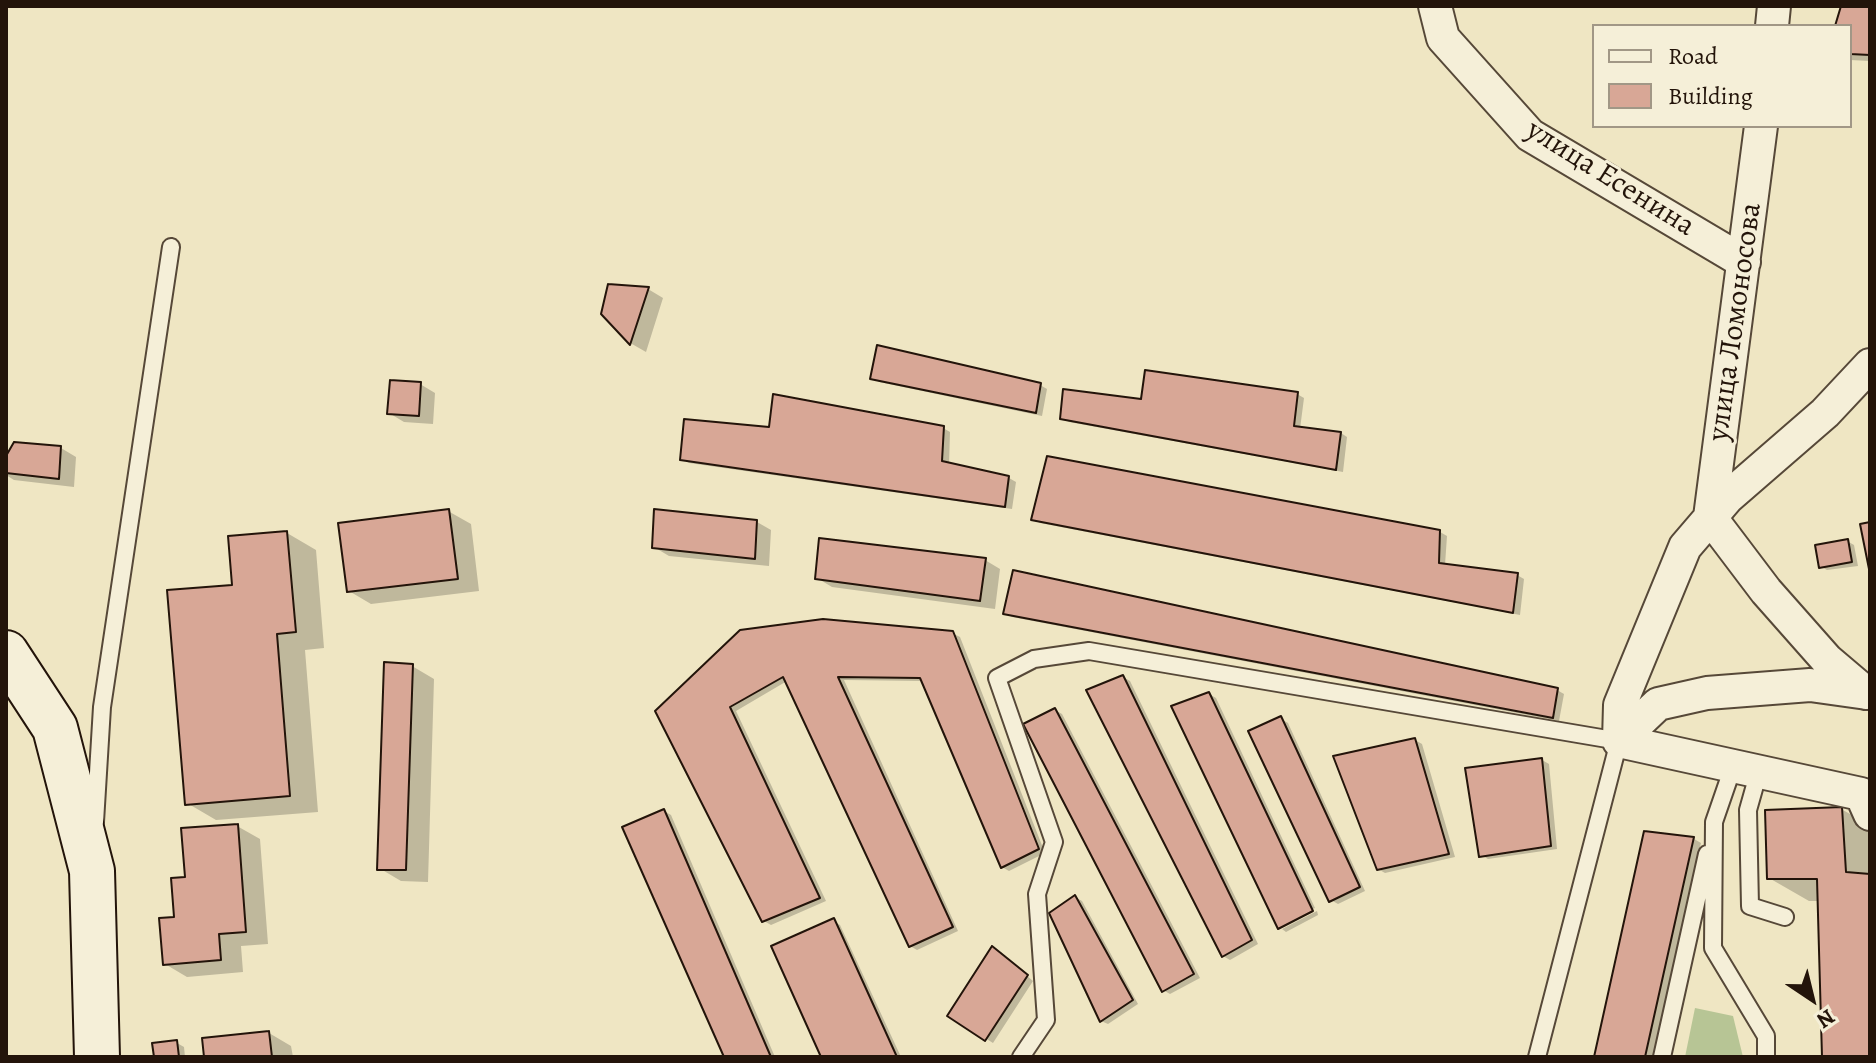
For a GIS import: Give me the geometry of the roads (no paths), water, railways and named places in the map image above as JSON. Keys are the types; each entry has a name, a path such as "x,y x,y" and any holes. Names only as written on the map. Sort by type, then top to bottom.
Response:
{"street":[{"name":"улица Есенина","path":"1435,6 1443,38 1530,135 1744,262"},
{"name":"улица Ломоносова","path":"1710,517 1761,128"},
{"path":"1619,741 1620,705 1685,547 1727,498 1825,413 1870,365"},
{"path":"1710,517 1766,591 1827,660 1868,693"},
{"path":"6,653 55,728 92,871 97,1057"},
{"path":"1619,741 1658,704 1707,693 1810,685 1868,693"},
{"path":"1619,741 1867,795"}],"lane":[{"path":"92,871 102,707 171,247"},
{"path":"1021,1057 1046,1020 1037,894 1054,842 997,678 1034,659 1089,651 1619,741 1537,1057"},
{"path":"1662,1057 1714,822 1746,768"},
{"path":"1746,768 1750,906 1785,917"},
{"path":"1714,822 1713,948 1766,1036 1766,1057"}]}
